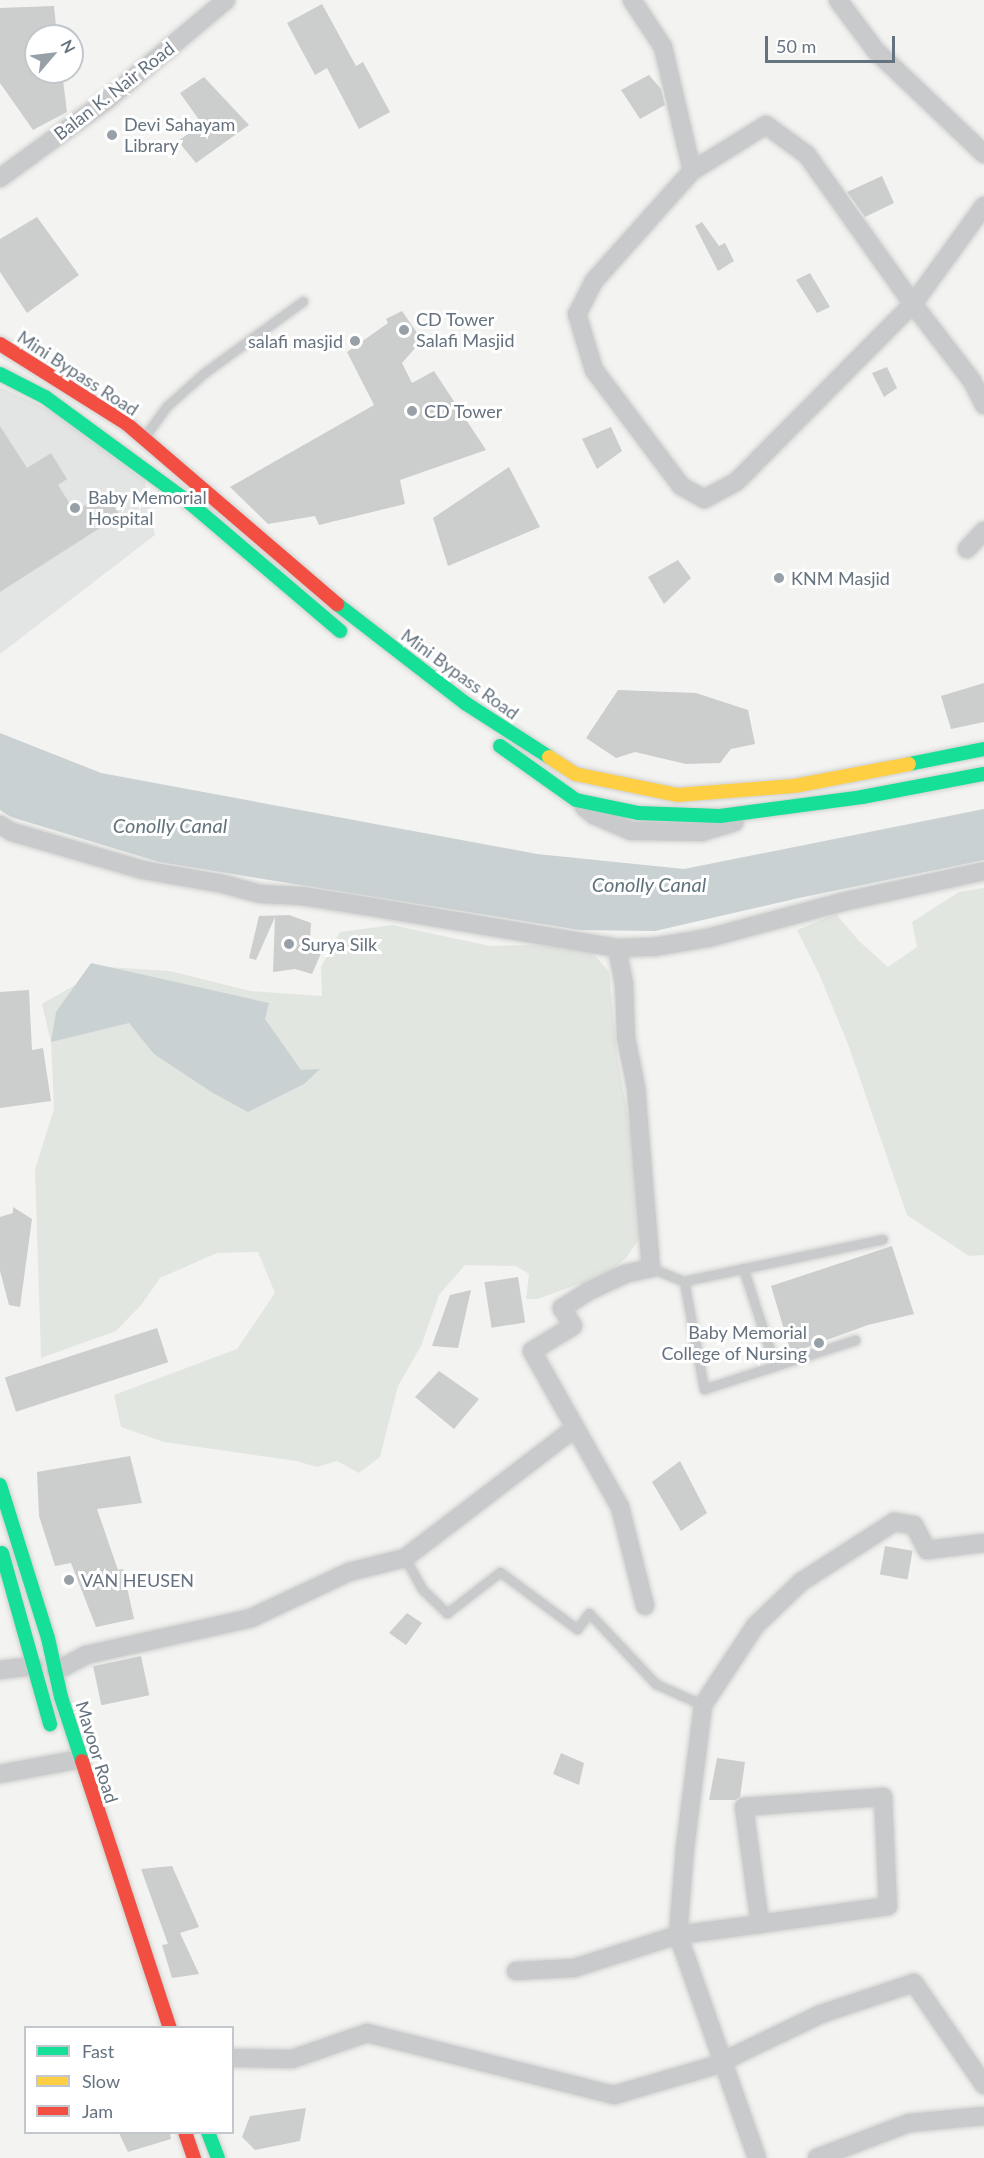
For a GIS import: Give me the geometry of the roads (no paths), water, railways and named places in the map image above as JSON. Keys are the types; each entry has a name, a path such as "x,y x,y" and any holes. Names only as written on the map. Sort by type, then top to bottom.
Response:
{"main road":[{"name":"Mini Bypass Road","path":"0,345 71,387 123,422 351,616 465,703 575,774 677,795 794,786 984,749"},
{"path":"0,374 45,397 191,504 355,643"},
{"path":"110,445 123,422"},
{"path":"504,749 513,734"},
{"name":"Mini Bypass Road","path":"485,736 576,800"},
{"path":"783,808 862,797 984,774"},
{"name":"Mavoor Road","path":"0,1485 30,1576 81,1759 169,2026"},
{"name":"Mavoor Road","path":"0,1546 53,1733"},
{"path":"185,2134 194,2158"},
{"path":"208,2134 218,2158"}],"street":[{"name":"Balan K. Nair Road","path":"0,178 107,100 226,0"},
{"path":"632,0 663,47 692,171"},
{"path":"838,0 876,51 984,154"},
{"path":"984,206 913,304 736,482 704,499 681,486 594,370 577,314 594,281 692,171 766,125 807,155 913,304 972,381 984,405"},
{"path":"972,381 984,366"},
{"path":"967,549 984,531"},
{"path":"576,800 594,815 631,831 702,832 783,808"},
{"path":"0,825 12,832 44,839 143,870 223,884 261,894 372,907 617,948 654,947 708,938 843,902 984,871"},
{"path":"617,948 624,983 626,1038 636,1087 651,1268 625,1274 587,1292 562,1308 573,1326 532,1351 620,1507 645,1606"},
{"path":"56,1671 86,1655 251,1618 349,1572 405,1558 575,1428"},
{"path":"757,2158 678,1935 685,1848 703,1705 755,1626 801,1582 894,1522 914,1525 927,1550 984,1544"},
{"path":"0,1670 34,1666"},
{"path":"0,1774 81,1759"},
{"path":"516,1971 574,1968 678,1935 759,1924 888,1906 883,1797 744,1807 759,1924"},
{"path":"234,2058 292,2059 367,2033 614,2095 724,2061 821,2014 914,1983 984,2085"},
{"path":"817,2158 909,2123 984,2116"}],"lane":[{"path":"144,438 167,406 204,373 303,301"},
{"path":"651,1268 684,1281 883,1239"},
{"path":"743,1268 775,1366"},
{"path":"684,1281 704,1389 855,1340"},
{"path":"405,1558 422,1590 447,1613 500,1572 578,1629 589,1613 656,1683 703,1705"}],"water":[{"name":"Conolly Canal","path":"0,733 101,773 537,854 684,869 984,809 984,860 799,898 655,931 579,930 159,862 11,817 0,810"},
{"path":"91,963 269,1003 265,1019 301,1070 320,1069 304,1084 248,1112 213,1093 154,1054 129,1023 51,1042 56,1012"}],"place":[{"name":"Devi Sahayam Library","path":"112,135"},
{"name":"CD Tower Salafi Masjid","path":"404,330"},
{"name":"salafi masjid","path":"355,341"},
{"name":"CD Tower","path":"412,411"},
{"name":"Baby Memorial Hospital","path":"75,508"},
{"name":"KNM Masjid","path":"779,578"},
{"name":"Surya Silk","path":"289,944"},
{"name":"Baby Memorial College of Nursing","path":"819,1343"},
{"name":"VAN HEUSEN","path":"69,1580"}]}
